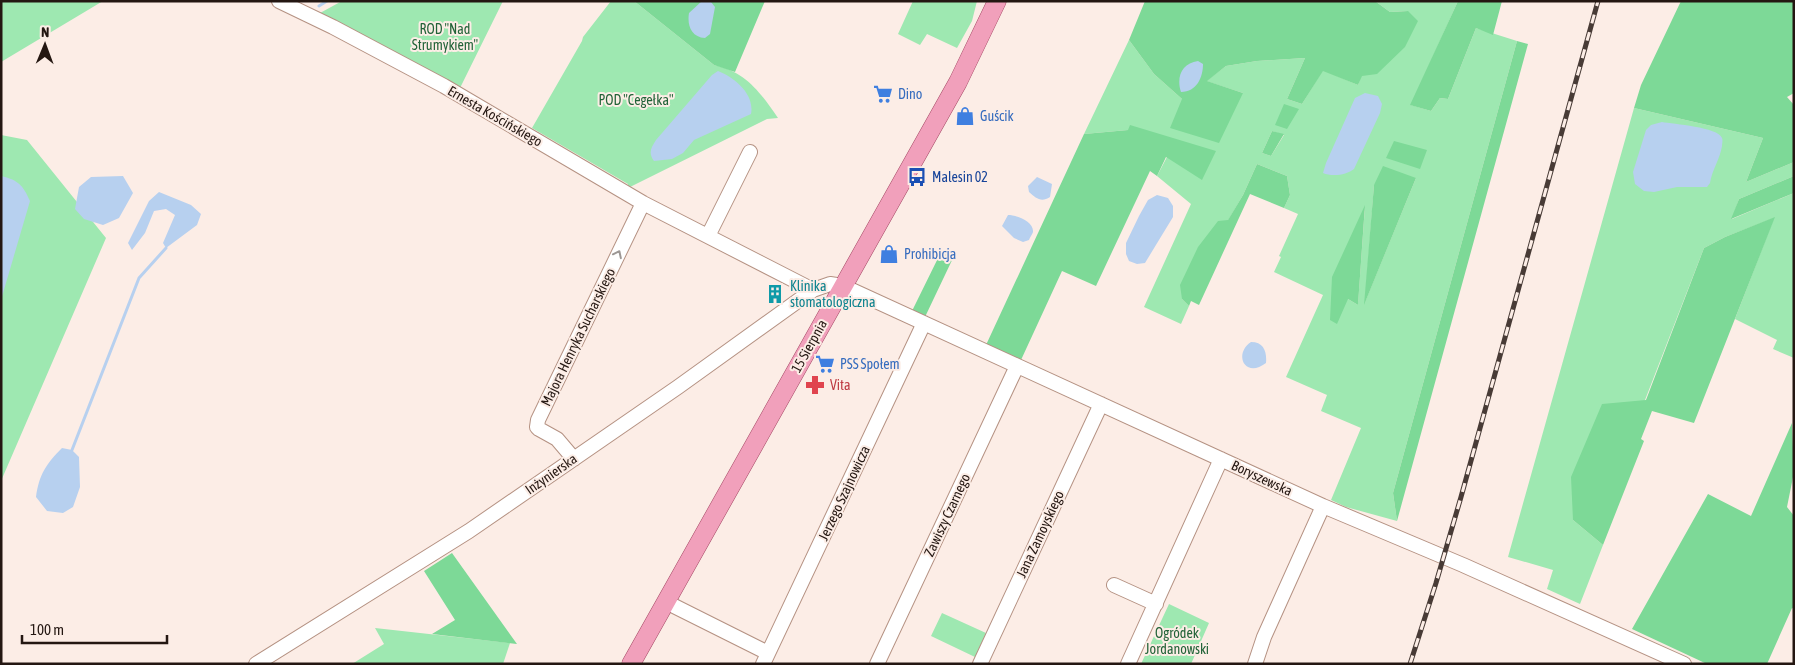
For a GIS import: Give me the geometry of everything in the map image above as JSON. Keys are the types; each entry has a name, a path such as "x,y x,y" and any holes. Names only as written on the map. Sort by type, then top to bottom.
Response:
{"main road":[{"name":"15 Sierpnia","path":"631,664 958,82 997,1"}],"street":[{"name":"Ernesta Kościńskiego","path":"278,1 333,27 444,86 643,202 814,290"},
{"path":"708,236 750,152"},
{"name":"Majora Henryka Sucharskiego","path":"574,459 557,439 538,430 537,425 643,202"},
{"name":"Inżynierska","path":"256,664 469,531 814,290 830,284 843,286"},
{"name":"Boryszewska","path":"843,286 1323,506 1463,565 1684,664"},
{"name":"Jerzego Szajnowicza","path":"766,658 924,323"},
{"name":"Zawiszy Czarnego","path":"877,664 1017,366"},
{"name":"Jana Zamoyskiego","path":"980,664 1101,404"},
{"path":"1128,664 1222,459"},
{"path":"1255,664 1264,637 1323,506"},
{"path":"1114,585 1156,604"},
{"path":"666,602 766,658"}],"green space":[{"path":"1,1 103,1 1,62"},
{"name":"ROD \"Nad Strumykiem\"","path":"342,1 503,1 460,88 320,13"},
{"name":"POD \"Cegełka\"","path":"611,1 634,1 714,65 725,68 744,78 765,100 778,118 767,119 628,188 628,184 532,128 583,37"},
{"path":"634,1 765,1 735,72 714,65"},
{"path":"913,1 977,1 972,21 957,48 927,34 920,45 898,34"},
{"path":"1145,1 1375,1 1390,12 1408,11 1418,21 1405,47 1377,74 1362,76 1358,85 1323,71 1302,104 1287,99 1305,58 1257,61 1226,66 1207,81 1243,93 1219,143 1170,128 1182,99 1154,74 1129,40"},
{"path":"1375,1 1458,1 1411,105 1431,111 1440,98 1448,99 1476,28 1517,41 1393,493 1397,521 1346,507 1331,500 1361,428 1321,411 1327,395 1286,377 1323,295 1274,272 1298,214 1284,208 1290,195 1287,176 1257,164 1243,195 1182,299 1189,306 1181,324 1144,307 1191,204 1157,176 1167,157 1128,130 1084,134 1129,40 1154,74 1182,99 1243,93 1206,81 1226,66 1257,61 1305,58 1287,99 1302,104 1323,70 1358,85 1361,76 1408,11 1390,12","holes":["1272,131 1284,135 1271,156 1262,153","1416,178 1365,302 1374,185","1365,206 1358,305 1348,299"]},
{"path":"1458,1 1502,1 1493,35 1476,28 1448,99 1440,98 1431,111 1410,105"},
{"path":"1681,1 1794,1 1794,93 1787,97 1794,105 1794,162 1746,182 1763,138 1634,108 1641,85"},
{"path":"1517,41 1528,44 1397,521 1393,493"},
{"path":"1284,104 1299,109 1287,129 1275,125"},
{"path":"1634,108 1763,138 1746,182 1794,162 1794,176 1739,199 1732,219 1794,193 1794,358 1773,349 1777,340 1735,319 1774,218 1725,237 1704,248 1645,400 1573,520 1603,545 1580,604 1547,589 1553,570 1508,557"},
{"path":"1130,125 1216,151 1202,180 1166,157 1157,176 1150,171 1096,286 1062,271 1021,360 986,345 1084,134 1128,130"},
{"path":"1272,131 1284,134 1271,156 1262,153"},
{"path":"1,135 27,140 106,238 1,481"},
{"path":"1394,141 1427,150 1420,169 1386,158"},
{"path":"1257,164 1287,176 1290,195 1284,208 1250,194 1199,305 1191,301 1189,306 1182,299 1180,285 1198,247 1218,221 1228,220 1243,195"},
{"path":"1383,166 1416,178 1364,305 1374,185"},
{"path":"1794,176 1794,193 1731,219 1739,199"},
{"path":"1365,205 1358,305 1348,299 1337,324 1330,320 1332,277"},
{"path":"1775,217 1694,423 1652,411 1641,439 1644,441 1603,545 1573,520 1571,477 1602,404 1646,400 1704,248 1725,237"},
{"path":"942,250 954,256 925,317 912,311"},
{"path":"1792,423 1794,472 1787,507 1794,516 1794,609 1792,608 1767,664 1707,664 1632,629 1708,494 1751,516"},
{"path":"452,553 517,644 432,634 455,620 424,571"},
{"name":"Ogródek Jordanowski","path":"1169,604 1209,623 1191,664 1141,664"},
{"path":"942,613 986,633 975,657 931,636"},
{"path":"375,628 510,643 503,664 352,664 384,644"}],"water":[{"path":"702,1 711,2 715,7 710,34 705,38 693,33 689,26 689,13"},
{"path":"1198,61 1203,64 1202,74 1198,83 1195,87 1181,92 1179,81 1184,68 1192,62"},
{"path":"718,71 737,82 747,93 750,100 751,114 694,140 683,153 672,159 654,161 651,150 656,140 712,75"},
{"path":"1365,93 1378,96 1382,104 1380,113 1354,169 1339,175 1323,173 1355,98"},
{"path":"1662,122 1712,131 1719,134 1722,138 1721,151 1707,187 1677,187 1654,192 1644,191 1635,184 1633,172 1646,130 1651,125"},
{"path":"1,176 12,179 19,184 30,201 1,300"},
{"path":"123,176 133,193 119,218 103,225 84,219 75,209 79,187 91,177"},
{"path":"1037,177 1052,184 1050,197 1047,199 1039,199 1029,192 1028,186"},
{"path":"159,192 191,205 201,214 197,225 166,248 163,243 175,215 166,209 154,211 145,233 132,250 128,243 149,201"},
{"path":"1157,195 1168,198 1173,206 1173,217 1145,263 1137,264 1129,261 1126,254 1126,243 1148,200"},
{"path":"1008,215 1020,217 1031,225 1033,232 1029,240 1023,242 1014,238 1002,226"},
{"path":"1251,342 1255,342 1264,348 1266,363 1259,367 1247,367 1242,358 1246,347"},
{"path":"62,448 72,450 79,457 80,487 73,507 63,513 47,511 36,497 44,470"}],"waterway":[{"path":"319,6 327,1"},
{"path":"72,450 139,278 166,248"}],"railway":[{"path":"1410,664 1461,497 1598,1"}],"place":[{"name":"Dino","path":"883,94"},
{"name":"Guścik","path":"965,116"},
{"name":"Malesin 02","path":"917,177"},
{"name":"Prohibicja","path":"889,254"},
{"name":"Klinika stomatologiczna","path":"775,294"},
{"name":"PSS Społem","path":"825,364"},
{"name":"Vita","path":"815,385"}]}
